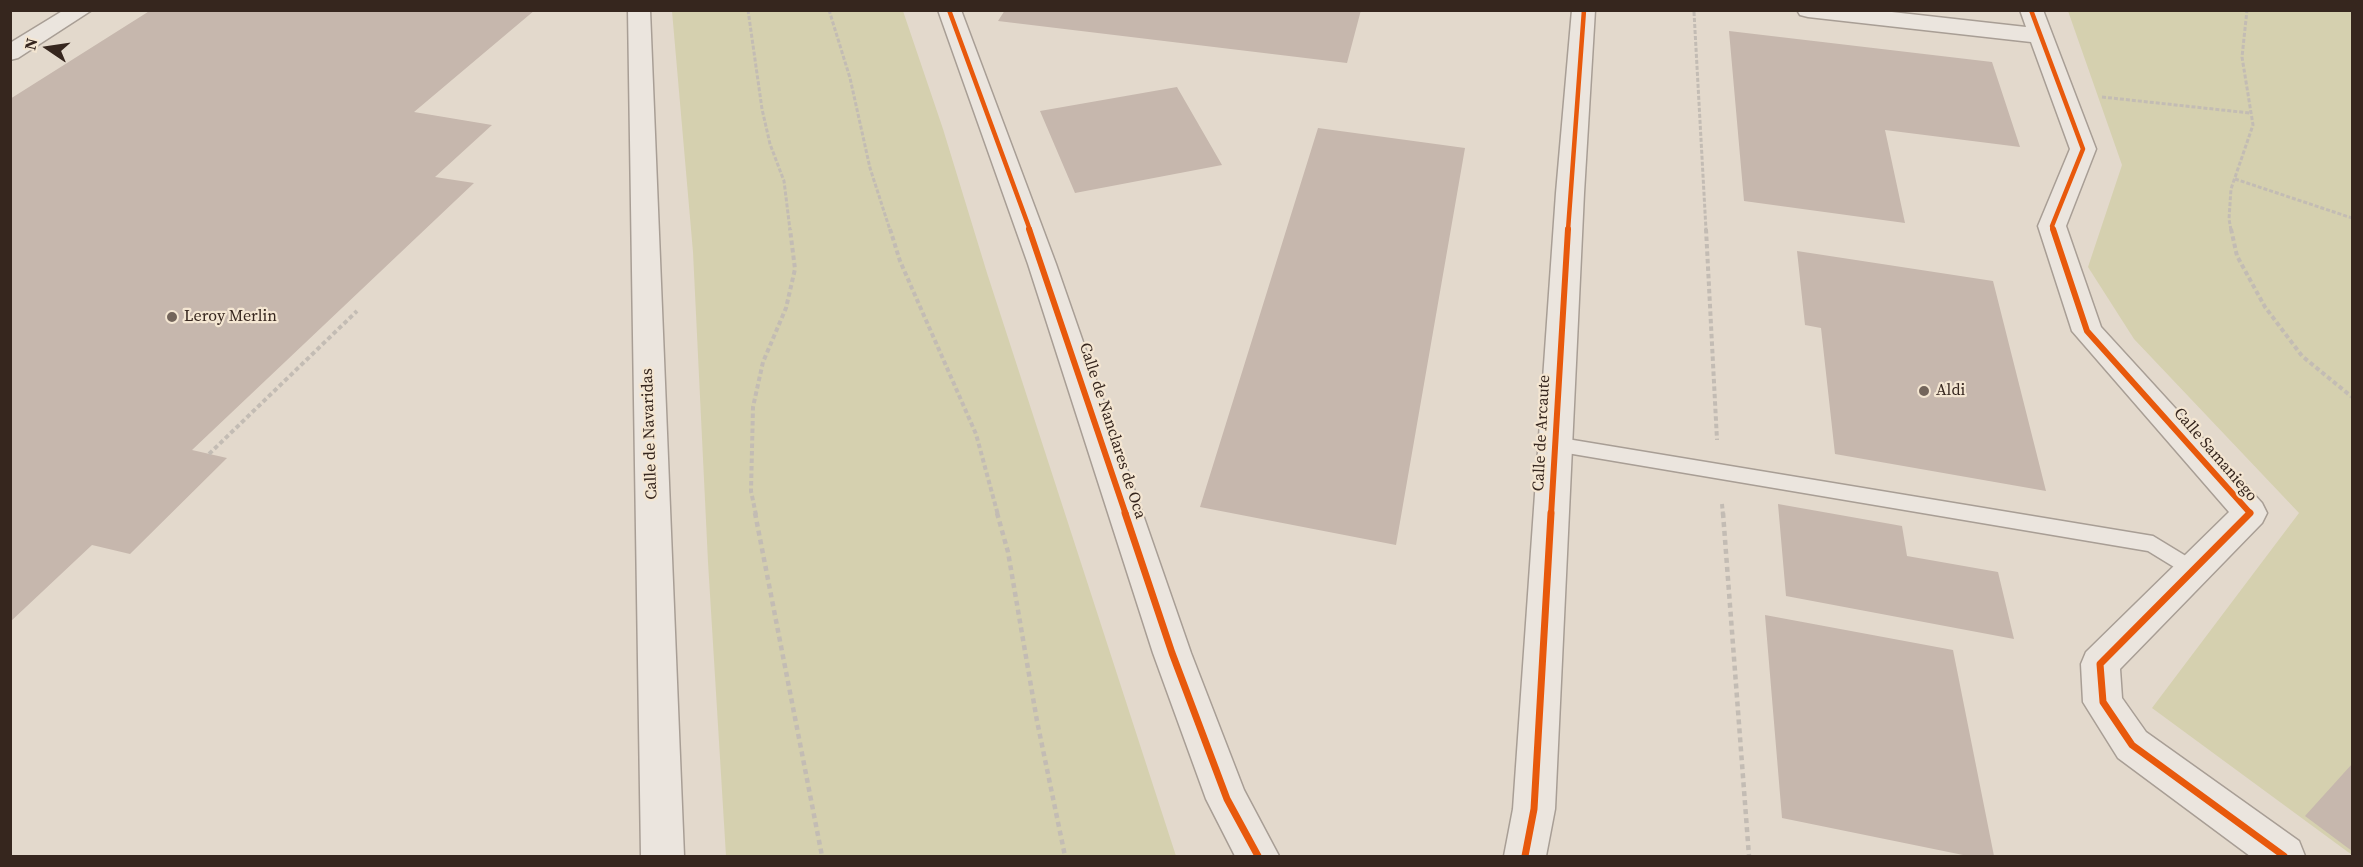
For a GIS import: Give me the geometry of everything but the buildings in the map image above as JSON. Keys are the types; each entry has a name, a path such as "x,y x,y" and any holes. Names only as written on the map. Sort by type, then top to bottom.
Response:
{"street":[{"path":"10,53 81,10"},
{"name":"Calle de Navaridas","path":"639,10 663,856"},
{"name":"Calle de Nanclares de Oca","path":"949,10 1042,264 1172,653 1227,798 1258,856"},
{"name":"Calle de Arcaute","path":"1525,856 1534,809 1555,444 1584,10"},
{"path":"1808,10 2035,23"},
{"name":"Calle Samaniego","path":"2035,23 2083,149 2052,226 2087,331 2250,513 2100,664 2103,702 2132,745 2284,856"}],"lane":[{"path":"1555,444 2153,544 2192,570"}],"path":[{"path":"748,10 762,109 770,144 784,181 795,269 786,309 763,362 753,407 751,491 822,856"},
{"path":"829,10 850,78 870,168 900,261 979,445 1008,552 1037,721 1065,856"},
{"path":"2247,10 2244,20 2242,57 2253,125 2231,189 2229,219 2237,256 2265,307 2302,356 2352,397"},
{"path":"1694,12 1719,472 1749,856"},
{"path":"2060,92 2251,113"},
{"path":"2235,179 2352,218"},
{"path":"208,454 357,311"}],"shaded area":[{"path":"672,11 903,11 1176,856 726,856 708,562 693,252"},
{"path":"2068,11 2352,11 2352,855 2152,708 2299,513 2134,339 2088,267 2122,165"}],"cycle path":[{"path":"949,10 1042,264 1172,653 1227,799 1258,856"},
{"path":"1525,856 1534,809 1570,193 1584,10"},
{"path":"2031,10 2083,149 2052,226 2087,331 2250,513 2100,664 2103,702 2132,745 2284,856"}],"place":[{"name":"Leroy Merlin","path":"172,317"},
{"name":"Aldi","path":"1924,391"}]}
